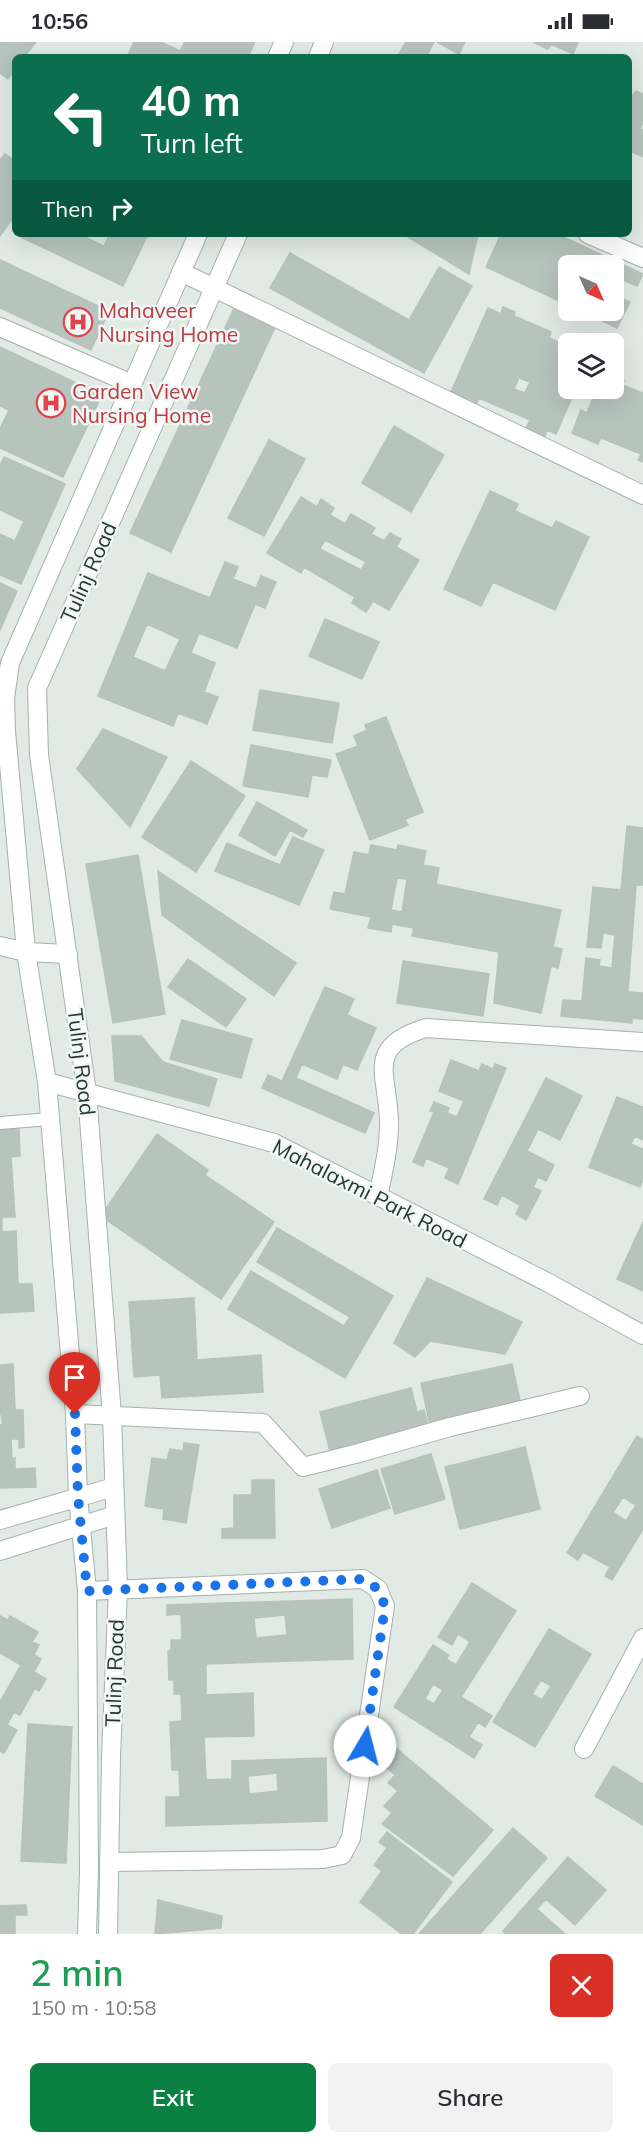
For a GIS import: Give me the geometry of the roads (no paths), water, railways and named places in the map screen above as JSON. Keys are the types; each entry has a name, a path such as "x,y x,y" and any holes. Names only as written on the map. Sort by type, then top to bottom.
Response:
{"main road":[{"name":"Tulinj Road","path":"87,1934 89,1871 87,1591 78,1496 75,1414 47,1082 26,952 5,698 10,663 197,237"},
{"name":"Tulinj Road","path":"108,1934 118,1588 112,1416 87,1093 39,755 37,688 237,237"},
{"path":"595,237 643,258"},
{"path":"181,272 643,495"},
{"path":"0,327 132,384"},
{"path":"0,946 26,952 68,954"},
{"path":"378,1197 389,1142 389,1120 382,1063 393,1043 406,1034 426,1028 643,1042"},
{"name":"Mahalaxmi Park Road","path":"47,1082 274,1143 545,1281 643,1335"},
{"path":"75,1414 263,1423 303,1467 450,1427 580,1396"},
{"path":"0,1520 114,1487"},
{"path":"0,1551 115,1515"},
{"path":"87,1591 363,1579 378,1589 385,1606 351,1838 342,1855 323,1859 109,1862"},
{"path":"584,1749 641,1646"}],"lane":[{"path":"0,1123 50,1119"}],"place":[{"name":"Mahaveer Nursing Home","path":"78,322"},
{"name":"Garden View Nursing Home","path":"51,403"}]}
